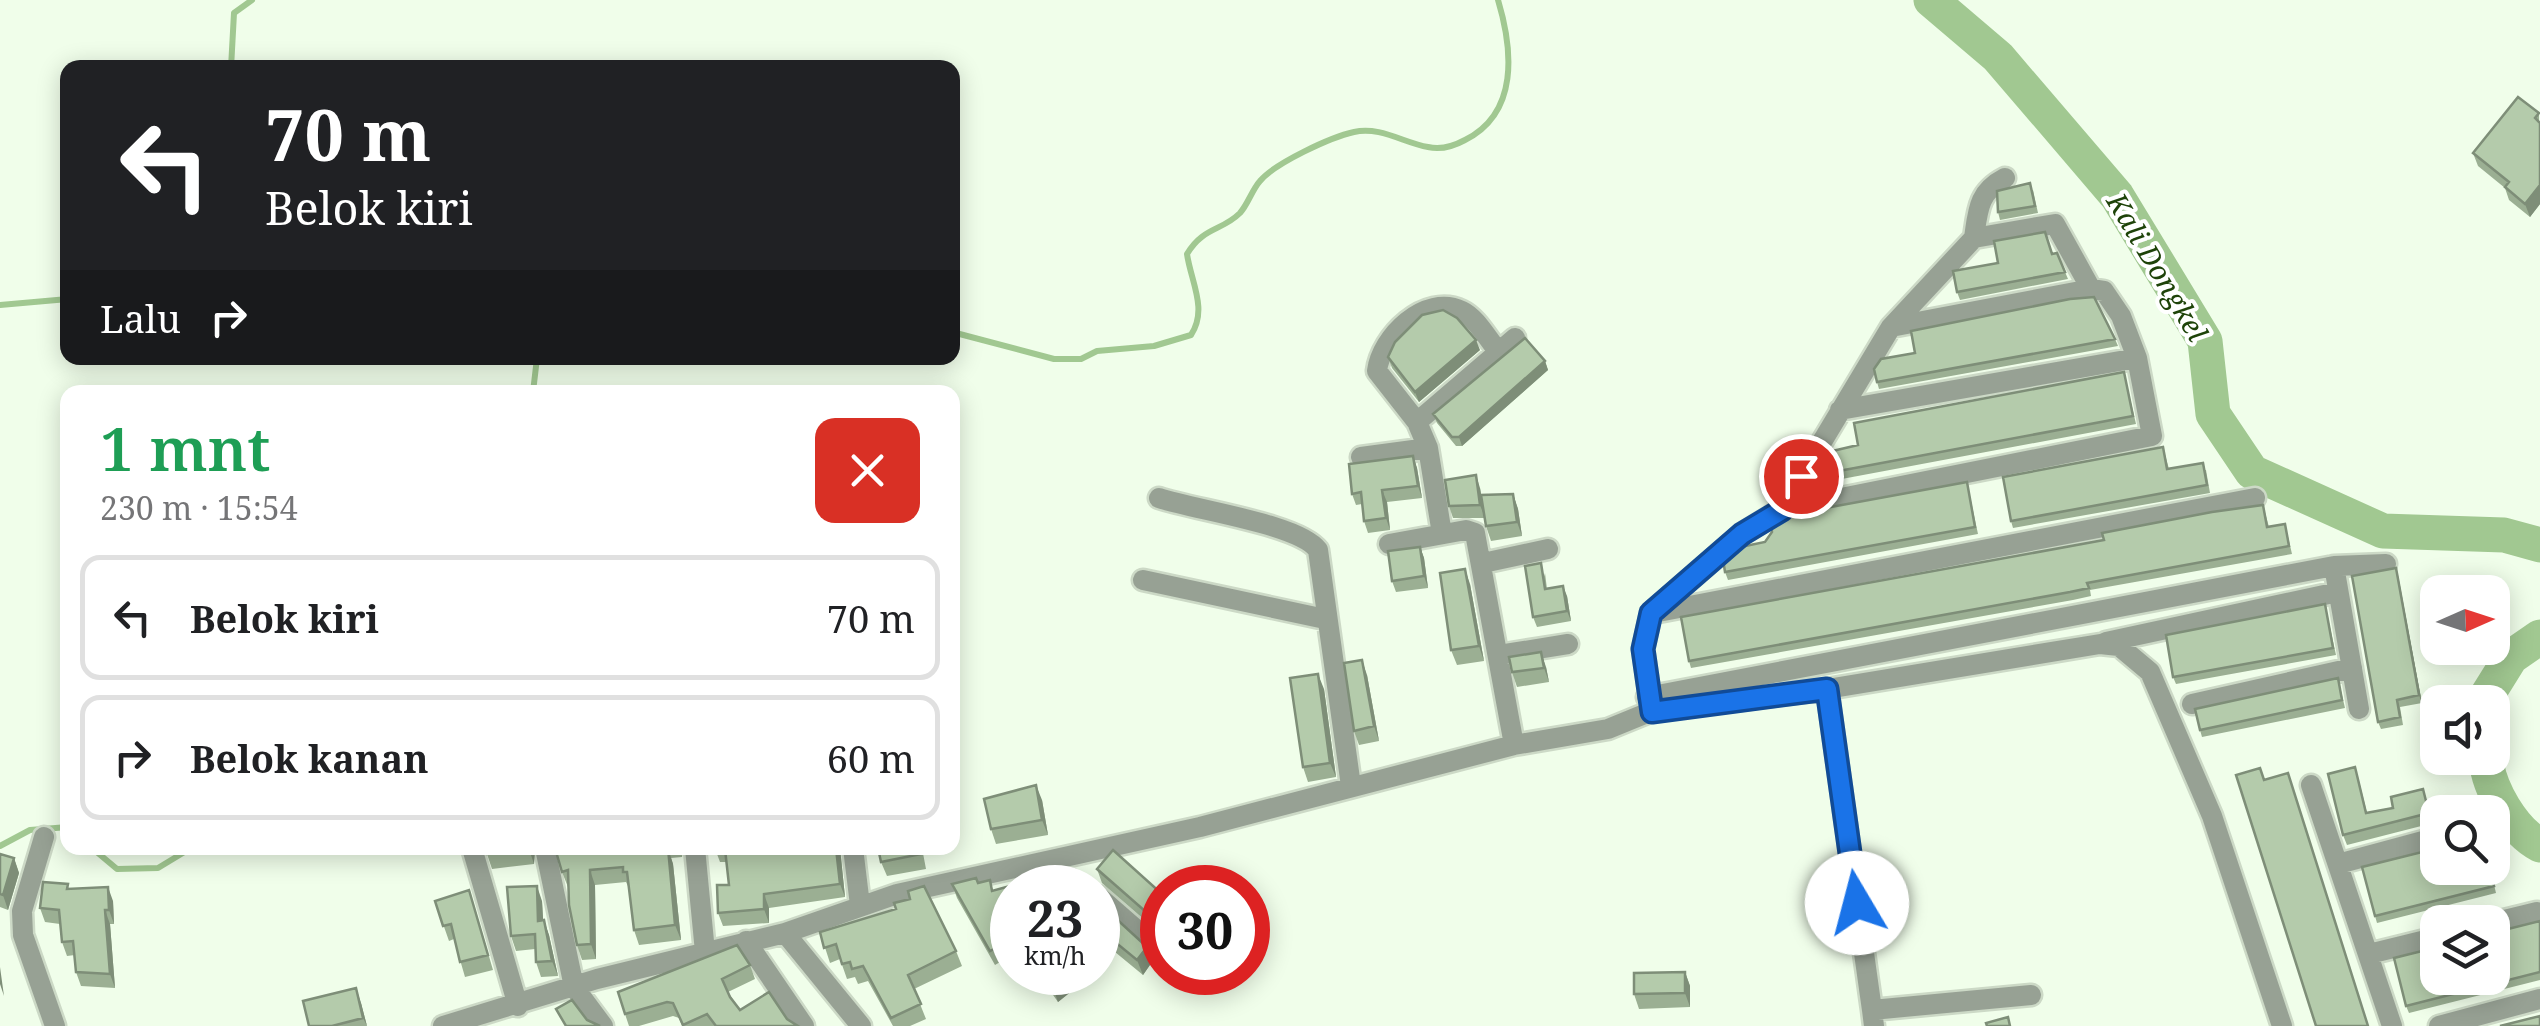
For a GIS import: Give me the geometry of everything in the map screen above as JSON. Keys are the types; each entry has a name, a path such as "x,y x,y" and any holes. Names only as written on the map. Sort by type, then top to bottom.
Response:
{"street":[{"path":"1782,510 1891,327 1974,238 1979,200 1990,186 2005,178"},
{"path":"1974,238 2055,224 2091,289"},
{"path":"1649,704 1643,649 1651,613 1742,534 1782,510 2152,436 2137,358 2121,316 2104,292 2091,289 1891,327"},
{"path":"1417,422 1507,345 1460,310 1422,310 1378,358 1377,371 1417,422 1428,448 1442,534"},
{"path":"1840,410 2137,358"},
{"path":"1361,458 1428,448"},
{"path":"1159,498 1312,541 1318,550 1324,619 1352,786"},
{"path":"1651,613 2255,498"},
{"path":"1388,544 1442,534 1475,533 1514,745"},
{"path":"1482,563 1548,548"},
{"path":"443,1026 785,932 860,905 1514,745 1608,729 1649,704 2334,566 2386,564"},
{"path":"2334,566 2359,709"},
{"path":"1143,580 1324,619"},
{"path":"1649,704 1827,689 2100,644 2338,592"},
{"path":"1499,654 1568,644"},
{"path":"2100,644 2119,646 2150,672 2212,816 2282,1026"},
{"path":"2192,704 2352,668"},
{"path":"1827,689 1873,1018 2031,994"},
{"path":"2311,786 2392,1026"},
{"path":"44,837 26,892 23,923 55,1026"},
{"path":"2338,864 2420,842"},
{"path":"474,855 518,1006"},
{"path":"546,855 574,987 603,1026"},
{"path":"696,855 705,952"},
{"path":"854,855 860,905"},
{"path":"2510,919 2537,912"},
{"path":"1120,915 1140,933"},
{"path":"785,932 860,1026"},
{"path":"746,941 804,1026"},
{"path":"2369,954 2420,941"},
{"path":"2439,1026 2540,1000"}],"building":[{"path":"2518,97 2539,113 2535,118 2540,123 2540,185 2525,204 2505,187 2509,182 2473,153"},
{"path":"2030,183 2035,206 1998,212 1997,191"},
{"path":"2045,232 2052,254 2057,253 2065,272 1957,292 1953,271 1998,263 1994,241"},
{"path":"2094,297 2115,339 1877,382 1874,369 1881,359 1915,353 1911,331"},
{"path":"1443,310 1457,318 1476,340 1415,392 1388,357 1395,342 1422,315"},
{"path":"1525,338 1545,361 1459,437 1452,437 1433,414"},
{"path":"2124,372 2133,416 1828,473 1824,453 1858,445 1854,423"},
{"path":"2163,447 2167,469 2203,463 2207,485 2011,521 2003,477"},
{"path":"1413,456 1418,486 1382,490 1386,518 1364,521 1361,492 1352,494 1349,464"},
{"path":"1476,475 1480,505 1449,506 1445,480"},
{"path":"1967,482 1975,527 1725,572 1723,559 1736,548 1765,542 1772,532 1771,523 1782,516"},
{"path":"1513,494 1517,522 1486,526 1481,495"},
{"path":"2263,505 2267,527 2285,524 2289,546 2087,583 2089,588 2070,592 1689,661 1681,617 2104,540 2102,533"},
{"path":"1420,547 1424,576 1392,581 1388,551"},
{"path":"1541,563 1545,589 1563,586 1567,611 1533,617 1525,566"},
{"path":"2396,568 2419,695 2397,700 2400,717 2378,722 2352,576"},
{"path":"1465,569 1479,646 1451,650 1440,573"},
{"path":"2325,604 2333,648 2173,677 2166,635"},
{"path":"1541,652 1544,668 1512,672 1509,657"},
{"path":"1362,660 1374,726 1354,731 1344,663"},
{"path":"1318,674 1330,763 1303,767 1290,678"},
{"path":"2338,678 2342,700 2200,730 2195,709"},
{"path":"2355,767 2366,813 2393,808 2391,797 2423,789 2420,815 2343,835 2328,774"},
{"path":"2260,768 2264,780 2288,773 2368,1026 2316,1026 2236,775"},
{"path":"1036,785 1042,820 991,829 984,799"},
{"path":"1113,850 1140,874 1140,907 1120,889 1120,865 1100,865"},
{"path":"2420,852 2420,885 2494,886 2375,916 2362,867"},
{"path":"0,854 14,858 3,895 0,894"},
{"path":"557,855 669,855 675,925 634,930 627,872 623,872 623,867 590,870 591,944 577,945 569,905 568,870 562,872"},
{"path":"726,855 837,855 840,884 764,894 764,909 718,913 717,885 729,885"},
{"path":"880,855 916,855 881,862"},
{"path":"976,878 978,883 990,880 990,951 952,884"},
{"path":"43,882 68,884 67,889 108,887 109,910 105,910 110,974 76,972 73,941 62,942 59,910 40,908"},
{"path":"537,886 538,921 544,920 552,961 536,962 535,934 511,936 507,887"},
{"path":"924,886 956,951 908,975 921,1004 891,1018 863,966 852,969 850,962 842,964 836,944 824,948 820,932 896,909 894,903 910,899 908,891"},
{"path":"469,890 488,955 460,962 451,924 443,926 435,901"},
{"path":"2540,921 2540,972 2510,980 2510,928"},
{"path":"1120,922 1140,941 1137,960 1120,946"},
{"path":"737,945 750,965 722,979 730,997 740,1010 769,992 787,1019 798,1026 716,1026 707,1014 683,1025 673,1003 667,1002 625,1014 618,992"},
{"path":"2420,952 2420,995 2449,995 2406,1006 2394,958"},
{"path":"1685,972 1685,993 1634,994 1634,973"},
{"path":"356,988 363,1018 332,1026 309,1026 303,1001"},
{"path":"572,1000 587,1020 600,1026 566,1026 556,1009"},
{"path":"2540,1016 2540,1026 2500,1026"},
{"path":"2008,1017 2010,1026 1987,1026 1986,1023"}],"waterway":[{"path":"231,60 234,13 252,0"},
{"path":"960,334 1054,359 1081,359 1097,351 1154,346 1191,335 1198,305 1187,254 1206,234 1240,213 1260,181 1278,166 1354,132 1373,131 1438,148 1461,142 1483,128 1495,114 1507,79 1507,39 1498,0"},
{"name":"Kali Dongkel","path":"1931,0 1998,57 2117,196 2205,341 2213,414 2252,472 2383,531 2504,535 2540,545"},
{"path":"0,305 60,300"},
{"path":"534,385 536,365"},
{"name":"Kali Dongkel","path":"2494,685 2511,657 2540,637"},
{"name":"Kali Dongkel","path":"2489,775 2504,808 2520,830 2540,845"},
{"path":"0,846 30,830 60,828"},
{"path":"100,855 117,869 158,868 179,855"}],"route":[{"path":"1801,476 1782,510 1742,534 1651,613 1643,649 1647,697 1652,712 1827,689 1857,903"}]}
